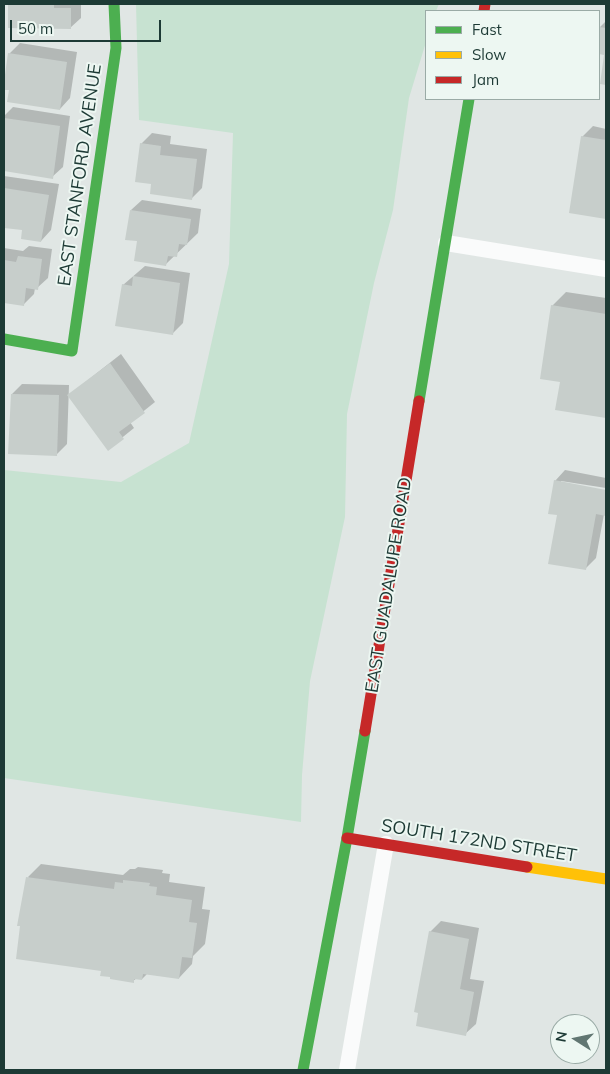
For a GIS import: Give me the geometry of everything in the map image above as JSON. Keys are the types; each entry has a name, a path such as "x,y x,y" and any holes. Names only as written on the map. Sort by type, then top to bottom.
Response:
{"main road":[{"name":"EAST STANFORD AVENUE","path":"4,339 72,351 116,48 114,4"},
{"name":"EAST GUADALUPE ROAD","path":"304,1070 347,838 469,100"},
{"name":"SOUTH 172ND STREET","path":"347,838 606,879"}],"street":[{"path":"446,243 606,269"},
{"path":"347,1070 386,844"}],"green space":[{"path":"136,4 439,4 436,10 425,10 425,45 409,98 393,210 374,283 347,414 345,517 310,681 302,775 301,822 4,778 4,470 121,482 189,443 229,264 233,133 139,120"}],"building":[{"path":"8,4 54,4 54,8 71,8 71,29 8,28"},
{"path":"600,27 606,28 606,85 600,84 604,55 600,54"},
{"path":"8,53 67,62 60,110 7,102 9,90 4,90 4,82"},
{"path":"4,118 60,126 53,179 4,171"},
{"path":"581,136 606,140 606,219 569,213"},
{"path":"140,143 161,146 160,155 197,159 192,200 150,194 151,184 135,182"},
{"path":"4,188 49,195 41,242 21,239 22,230 4,228"},
{"path":"130,210 191,219 187,245 179,244 177,257 168,256 166,266 134,261 137,241 125,240"},
{"path":"18,256 42,259 38,290 26,288 24,306 4,303 4,260 16,262"},
{"path":"133,276 180,283 173,335 115,326 122,284 132,286"},
{"path":"551,305 606,314 606,418 555,410 560,382 540,379"},
{"path":"110,363 145,413 119,432 124,439 108,451 67,395"},
{"path":"11,394 59,395 57,456 8,454"},
{"path":"554,480 606,490 606,516 596,514 586,570 548,564 557,515 548,514"},
{"path":"26,877 114,889 115,882 123,883 123,880 150,883 149,886 157,887 156,895 192,900 189,922 197,923 192,958 182,957 179,979 143,974 142,980 134,979 134,983 100,976 101,971 16,959 20,926 17,926"},
{"path":"429,931 469,939 460,989 474,992 466,1036 416,1026 418,1013 414,1012"}],"traffic: fast":[{"path":"4,339 72,351 116,48 114,4"},
{"path":"419,401 469,100"},
{"path":"303,1070 347,838 365,731"}],"traffic: slow":[{"path":"527,867 606,879"}],"traffic: jam":[{"path":"484,10 485,4"},
{"path":"365,731 419,401"},
{"path":"347,838 527,867"}]}
